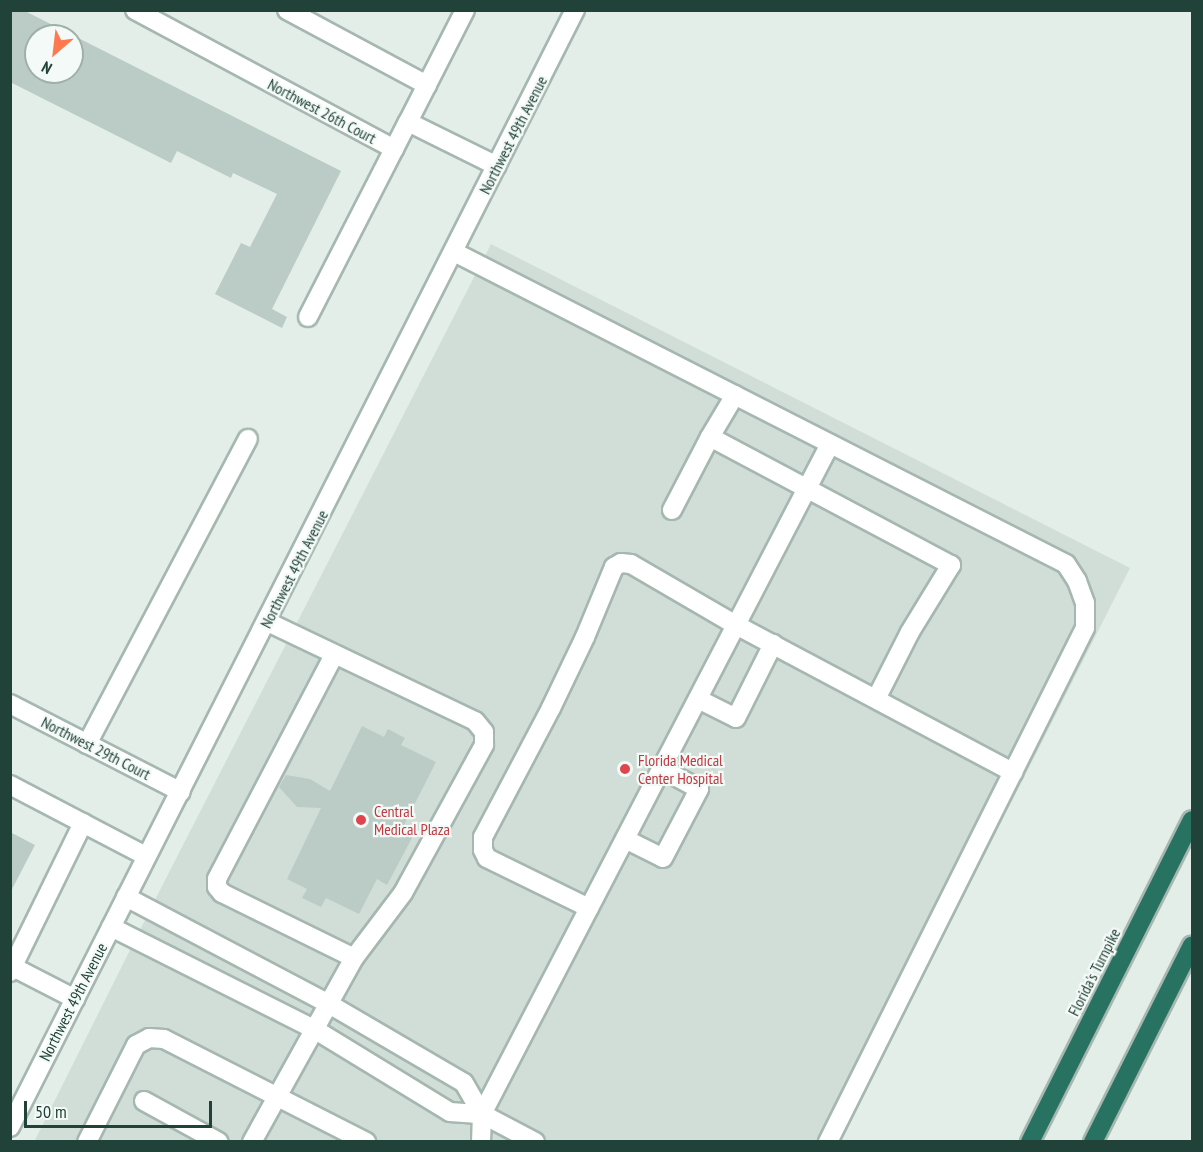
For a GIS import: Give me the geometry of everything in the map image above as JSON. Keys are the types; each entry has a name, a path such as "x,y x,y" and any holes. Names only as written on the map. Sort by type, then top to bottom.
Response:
{"highway":[{"name":"Florida's Turnpike","path":"1030,1142 1192,820"},
{"path":"1093,1142 1192,945"}],"street":[{"name":"Northwest 26th Court","path":"135,10 394,149 465,10"},
{"path":"286,10 427,85"},
{"name":"Northwest 49th Avenue","path":"10,1127 575,10"},
{"path":"408,122 497,166"},
{"path":"308,317 394,149"},
{"path":"454,252 1066,564 1077,581 1085,603 1085,628 828,1142"},
{"path":"672,510 735,395"},
{"path":"710,437 951,565 910,632 876,699"},
{"path":"87,744 248,439"},
{"path":"482,1142 482,1114 830,444"},
{"path":"589,908 487,858 483,850 483,837 580,647 614,567 621,563 631,564 736,625 1013,772"},
{"path":"252,1142 354,958 403,893 484,745 484,732 475,721 267,622"},
{"path":"698,699 736,718 773,644"},
{"path":"334,655 217,879 217,887 222,893 354,958"},
{"name":"Northwest 29th Court","path":"10,704 181,792"},
{"path":"625,839 663,858 699,789 662,769"},
{"path":"10,785 146,856"},
{"path":"75,999 12,970 83,823"},
{"path":"126,897 329,1004 464,1083 482,1114"},
{"path":"111,927 314,1029 450,1112 482,1114 535,1142"},
{"path":"87,1142 136,1045 149,1038 164,1040 366,1142"},
{"path":"144,1101 219,1142"}],"shaded area":[{"name":"Florida Medical Center Hospital","path":"491,244 1130,568 840,1141 34,1142 161,888"}],"building":[{"path":"10,10 23,10 51,24 24,24 24,84 84,84 84,41 341,171 272,309 287,317 282,328 215,294 241,243 250,247 277,194 233,173 231,178 177,151 171,163 10,82"},
{"name":"Central Medical Plaza","path":"362,726 384,737 388,729 405,738 401,745 436,762 401,831 413,836 387,885 377,879 359,914 326,898 321,907 302,898 307,889 287,879 321,808 297,807 279,787 286,775 310,779 330,791"},
{"path":"10,832 35,845 10,893"}],"place":[{"name":"Florida Medical Center Hospital","path":"625,769"},
{"name":"Central Medical Plaza","path":"361,820"}]}
